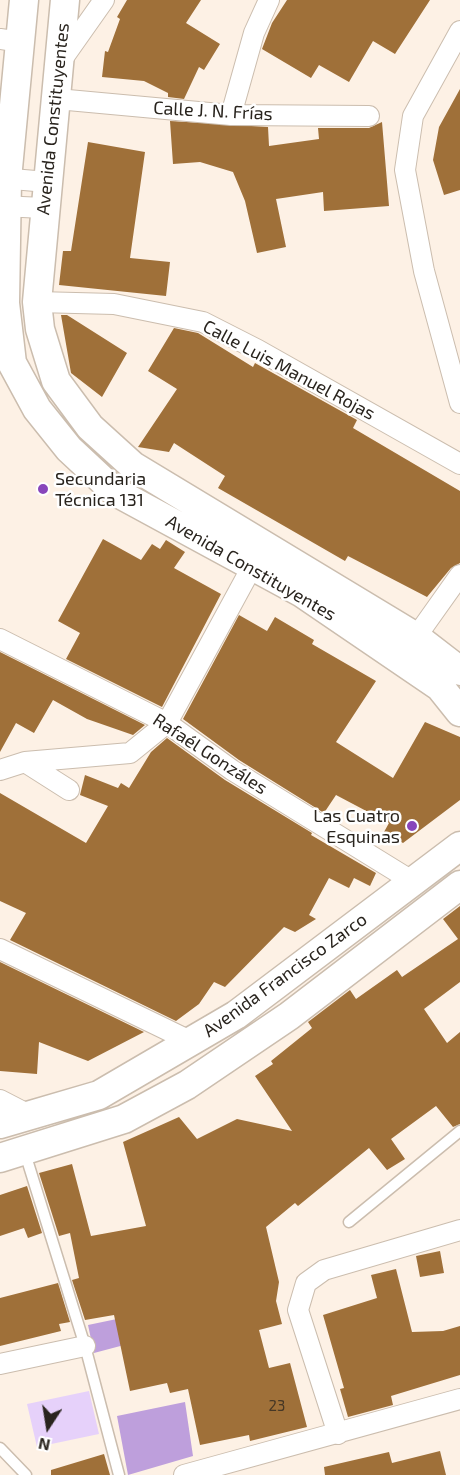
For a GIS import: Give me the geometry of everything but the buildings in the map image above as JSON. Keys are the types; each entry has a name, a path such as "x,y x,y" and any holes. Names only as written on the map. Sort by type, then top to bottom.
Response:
{"street":[{"name":"Avenida Constituyentes","path":"24,0 10,41 3,192 5,303 12,363 37,409 69,449 114,491 254,565 416,637 460,671"},
{"name":"Avenida Constituyentes","path":"65,0 58,64 57,99 45,195 37,302 40,329 56,381 90,427 133,466 326,596 440,687 460,712"},
{"path":"58,64 105,0"},
{"path":"231,115 254,33 269,0"},
{"path":"459,37 413,116 405,170 424,271 460,403"},
{"name":"Calle J. N. Frías","path":"57,99 231,115 369,116"},
{"path":"3,192 45,195"},
{"path":"3,192 45,195"},
{"name":"Calle Luis Manuel Rojas","path":"37,302 114,304 203,322 258,350 460,464"},
{"path":"0,770 25,762 130,753 167,723 254,565"},
{"path":"416,637 460,575"},
{"name":"Rafaél Gonzáles","path":"0,639 167,723 232,770 412,880"},
{"path":"25,762 69,790"},
{"name":"Avenida Francisco Zarco","path":"0,1124 99,1095 192,1042 236,1015 460,846"},
{"name":"Avenida Francisco Zarco","path":"12,1154 124,1119 187,1085 289,1016 460,885"},
{"path":"0,949 192,1042"},
{"path":"0,1100 31,1116"},
{"path":"338,1434 298,1310 306,1283 324,1270 460,1230"},
{"path":"0,1364 86,1346"},
{"path":"184,1475 460,1400"}],"lane":[{"path":"350,1222 460,1131"},
{"path":"12,1154 86,1346 119,1475"},
{"path":"0,1448 26,1475"}],"shaded area":[{"path":"136,1315 143,1340 94,1353 88,1325"},
{"path":"89,1391 99,1434 37,1447 27,1404"},
{"path":"185,1402 193,1456 128,1475 117,1416"}],"place":[{"name":"Secundaria Técnica 131","path":"43,489"},
{"name":"Las Cuatro Esquinas","path":"412,826"}]}
